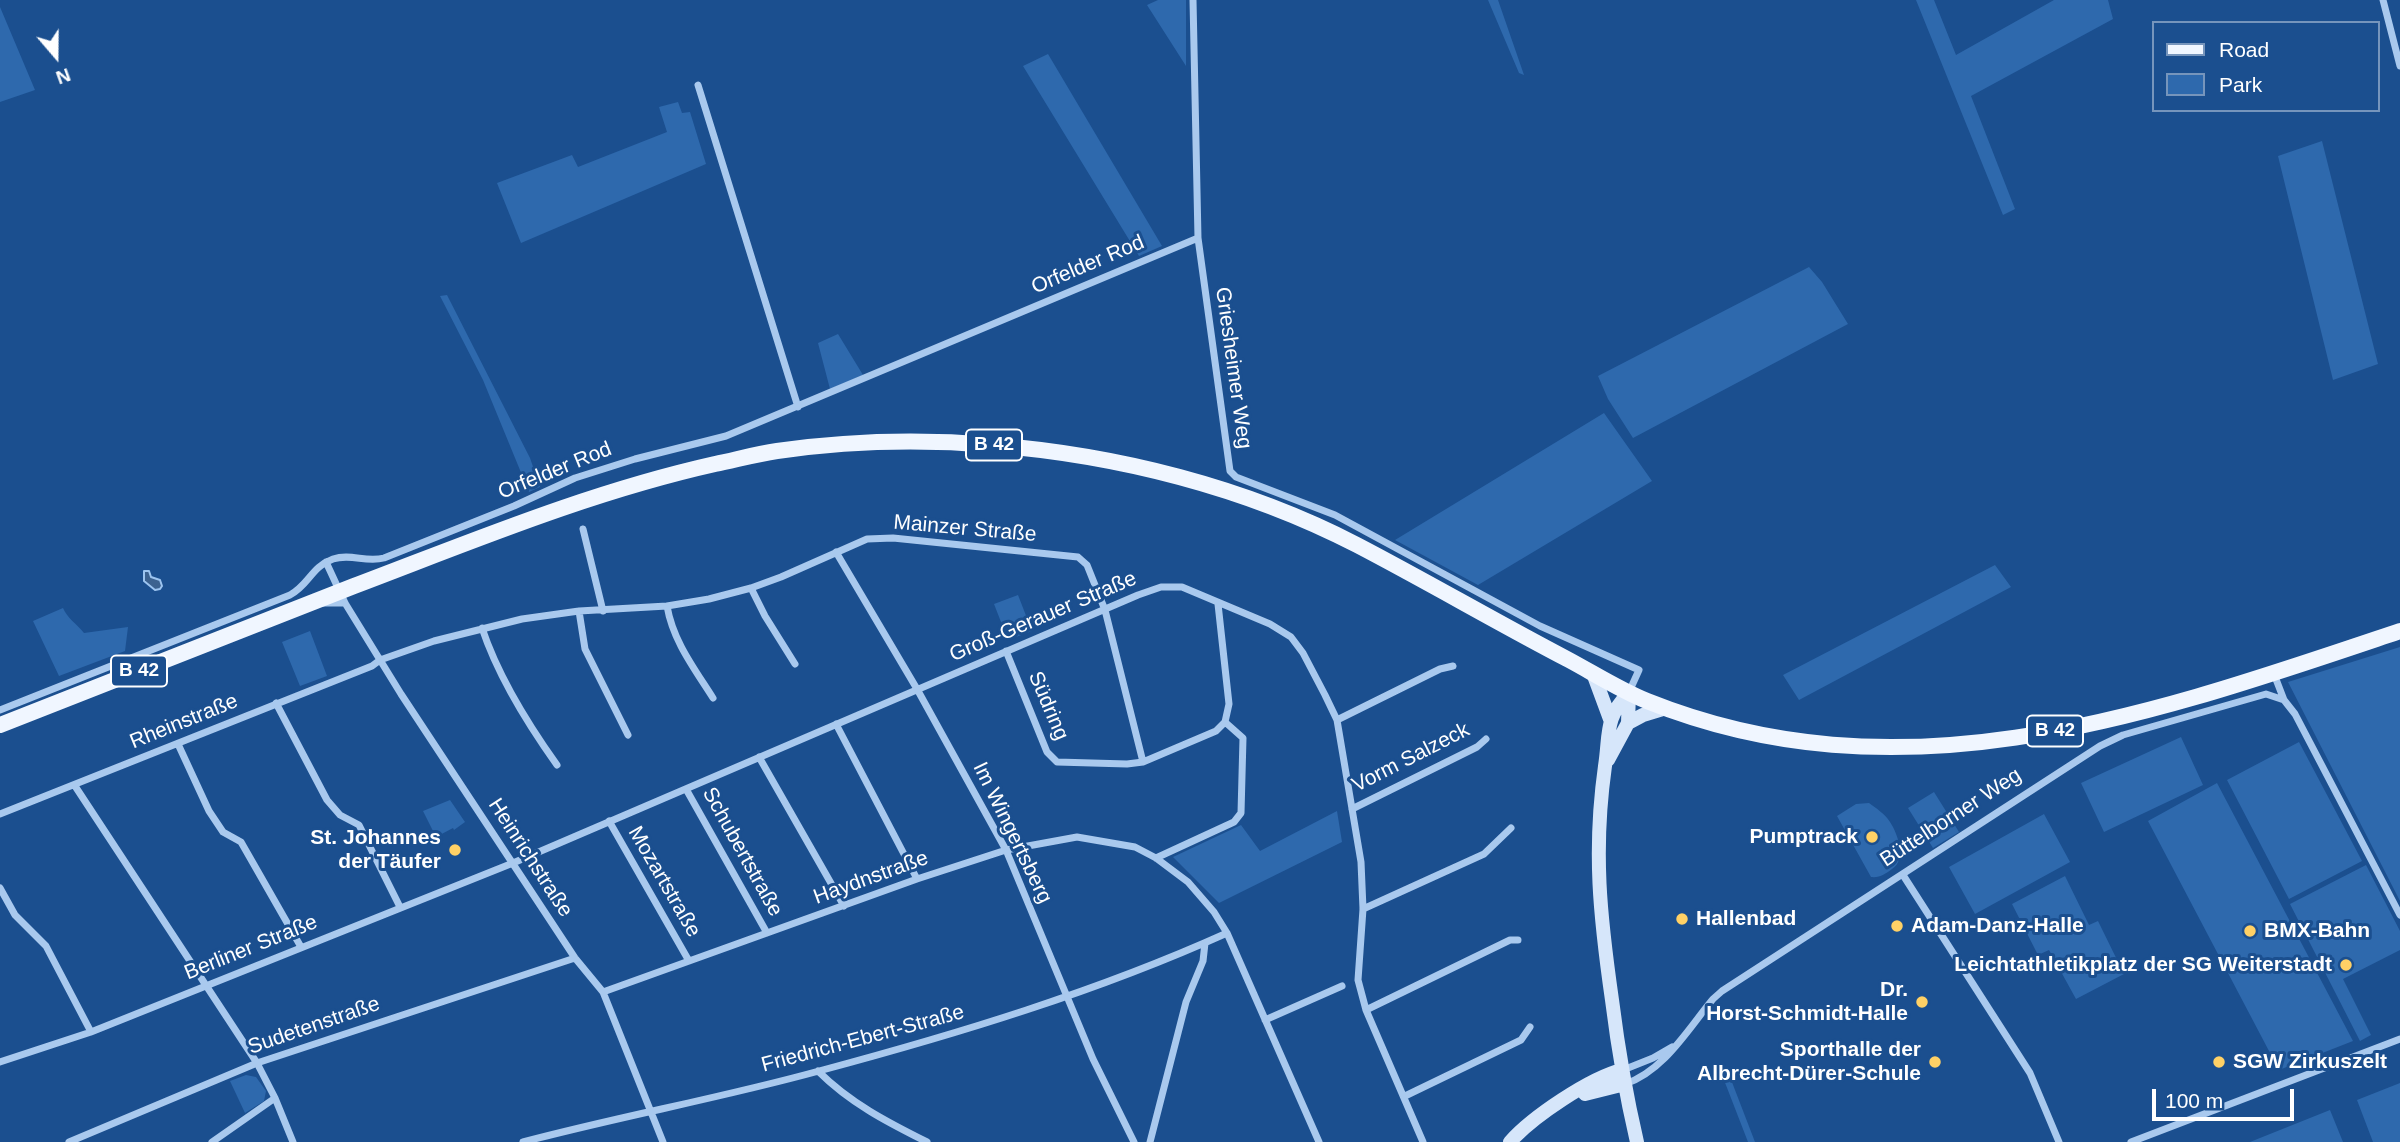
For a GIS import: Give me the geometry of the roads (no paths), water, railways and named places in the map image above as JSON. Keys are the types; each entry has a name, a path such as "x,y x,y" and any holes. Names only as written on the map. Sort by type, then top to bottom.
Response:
{"main road":[{"name":"B 42","path":"0,725 310,603 342,598 543,514 608,492 684,471 774,451 897,442 991,445 1103,460 1200,484 1270,507 1354,544 1629,693 1666,708 1742,730 1785,739 1873,748 1918,749 1973,744 2062,730 2274,674 2400,631"},
{"path":"1593,673 1610,719"},
{"path":"1629,693 1616,706 1610,719 1597,845 1599,900 1619,1049 1637,1142"},
{"path":"1606,764 1628,723 1629,693"},
{"path":"1628,723 1666,708"},
{"name":"Büttelborner Weg","path":"1510,1142 1527,1125 1596,1081 1623,1077"}],"street":[{"name":"Griesheimer Weg","path":"1193,0 1198,238 1230,471 1236,477 1335,515 1540,626 1639,670 1629,693"},
{"path":"2383,0 2400,66"},
{"path":"698,85 798,407"},
{"name":"Orfelder Rod","path":"326,562 345,556 369,561 384,558 575,478 635,459 726,436 1198,238"},
{"path":"583,529 603,611"},
{"name":"Mainzer Straße","path":"380,660 482,628 522,619 579,611 667,606 709,600 751,588 867,539 893,538 1078,558 1087,565 1105,610 1143,762"},
{"name":"Im Wingertsberg","path":"836,552 917,689 1006,850 1093,1059 1134,1142"},
{"path":"0,710 290,595 299,590 313,571 326,562 342,598"},
{"name":"Groß-Gerauer Straße","path":"513,863 1105,610 1161,587 1182,587 1270,624 1291,637 1303,653 1337,720 1361,862 1363,909 1358,980 1366,1010 1423,1142"},
{"path":"751,588 795,664"},
{"name":"Heinrichstraße","path":"342,598 575,958 603,992 649,1113 663,1142"},
{"path":"1156,858 1234,822 1241,813 1244,738 1225,722 1229,704 1218,604"},
{"path":"667,606 670,625 677,642 713,698"},
{"path":"579,611 584,649 628,735"},
{"path":"482,628 492,657 557,765"},
{"name":"Südring","path":"1006,651 1051,759 1058,762 1143,762 1216,731 1225,722"},
{"name":"Rheinstraße","path":"0,814 372,666 380,660"},
{"path":"1337,720 1440,669 1453,666"},
{"path":"2274,674 2284,700 2295,714 2400,915"},
{"name":"Büttelborner Weg","path":"1623,1077 1646,1075 1662,1061 1713,999 1723,991 2100,746 2123,735 2266,694 2284,700"},
{"path":"276,703 327,800 340,815 359,825 400,907"},
{"path":"836,724 917,879"},
{"name":"Vorm Salzeck","path":"1352,809 1477,747 1486,739"},
{"path":"178,744 209,811 223,832 241,842 301,947"},
{"path":"759,757 844,906"},
{"path":"75,786 257,1063 275,1098 292,1142"},
{"name":"Schubertstraße","path":"686,789 767,933"},
{"name":"Mozartstraße","path":"609,821 689,961"},
{"path":"1363,909 1483,854 1511,828"},
{"name":"Haydnstraße","path":"603,992 917,879 1006,850 1077,837 1135,847 1156,858 1188,882 1214,912 1227,933 1319,1142"},
{"name":"Berliner Straße","path":"0,1062 91,1032 513,863"},
{"path":"1903,874 2030,1073 2059,1142"},
{"path":"0,888 15,915 46,946 91,1032"},
{"name":"Friedrich-Ebert-Straße","path":"523,1142 818,1071 974,1027 1068,996 1227,933"},
{"path":"1366,1010 1510,940 1518,940"},
{"path":"1150,1142 1186,1002 1202,961 1205,943"},
{"name":"Sudetenstraße","path":"69,1142 257,1063 575,958"},
{"path":"1265,1020 1342,986"},
{"path":"1405,1096 1521,1040 1530,1027"},
{"path":"2131,1142 2400,1039"},
{"name":"Büttelborner Weg","path":"1623,1077 1676,1045"},
{"path":"818,1071 834,1087 865,1109 927,1142"},
{"path":"212,1142 275,1098"}],"place":[{"name":"Pumptrack","path":"1872,837"},
{"name":"St. Johannes der Täufer","path":"455,850"},
{"name":"Hallenbad","path":"1682,919"},
{"name":"Adam-Danz-Halle","path":"1897,926"},
{"name":"BMX-Bahn","path":"2250,931"},
{"name":"Leichtathletikplatz der SG Weiterstadt","path":"2346,965"},
{"name":"Dr. Horst-Schmidt-Halle","path":"1922,1002"},
{"name":"Sporthalle der Albrecht-Dürer-Schule","path":"1935,1062"},
{"name":"SGW Zirkuszelt","path":"2219,1062"}]}
